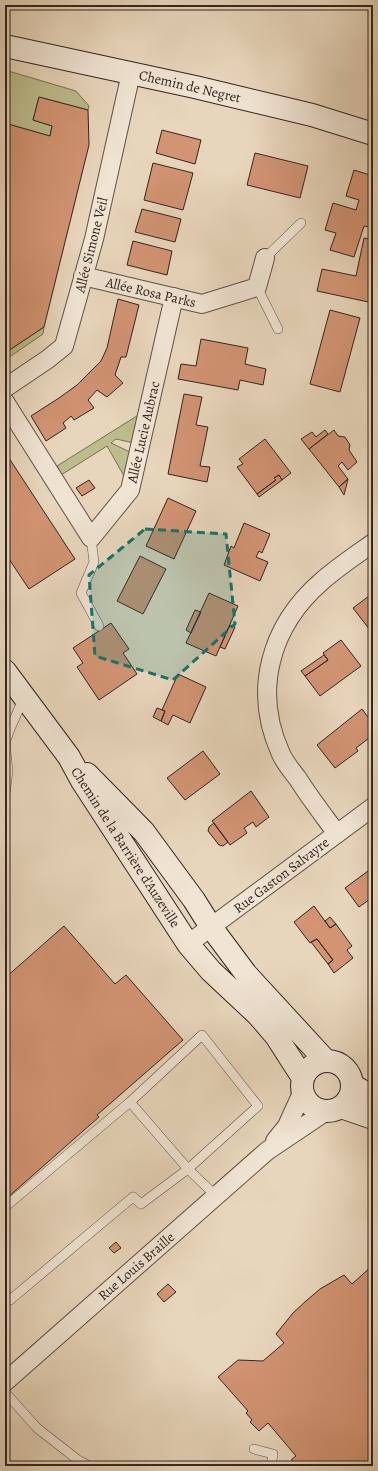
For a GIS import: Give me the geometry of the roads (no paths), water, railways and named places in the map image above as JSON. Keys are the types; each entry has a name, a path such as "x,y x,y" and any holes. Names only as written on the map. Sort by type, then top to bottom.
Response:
{"street":[{"name":"Chemin de Negret","path":"5,46 131,73 312,115 373,134"},
{"name":"Allée Simone Veil","path":"5,388 48,359 64,346 94,239 131,73"},
{"path":"257,287 265,258"},
{"name":"Allée Rosa Parks","path":"83,276 202,304 257,287"},
{"name":"Allée Lucie Aubrac","path":"91,538 130,490 174,297"},
{"path":"5,402 91,538"},
{"path":"337,834 282,755 270,722 266,694 267,679 270,662 279,636 296,608 322,581 373,543"},
{"path":"6,674 25,697 68,757"},
{"name":"Chemin de la Barrière d'Auzeville","path":"68,757 101,787 144,832 246,974 326,1061"},
{"name":"Chemin de la Barrière d'Auzeville","path":"68,757 188,944 211,971 258,1015 276,1036 303,1085"},
{"name":"Rue Gaston Salvayre","path":"188,944 373,807"},
{"path":"333,1110 348,1101 352,1094 352,1085 348,1073 339,1064 326,1061 319,1062 312,1066 303,1085 305,1100 310,1106 317,1110 333,1110 373,1118"},
{"name":"Rue Louis Braille","path":"267,1151 287,1126 303,1085"},
{"path":"352,1085 373,1097"},
{"name":"Rue Louis Braille","path":"5,1382 267,1151 333,1110"}],"lane":[{"path":"265,258 301,223"},
{"path":"257,287 278,329"},
{"path":"91,538 94,562 81,593 99,626"},
{"path":"5,794 8,771 6,740 25,697"},
{"path":"5,1207 130,1102 202,1036 258,1106 188,1169 141,1204 133,1197 10,1300 5,1294"},
{"path":"130,1102 188,1169 216,1196"},
{"path":"5,1392 37,1428 78,1460 89,1466"},
{"path":"254,1449 273,1454 271,1466"}]}
